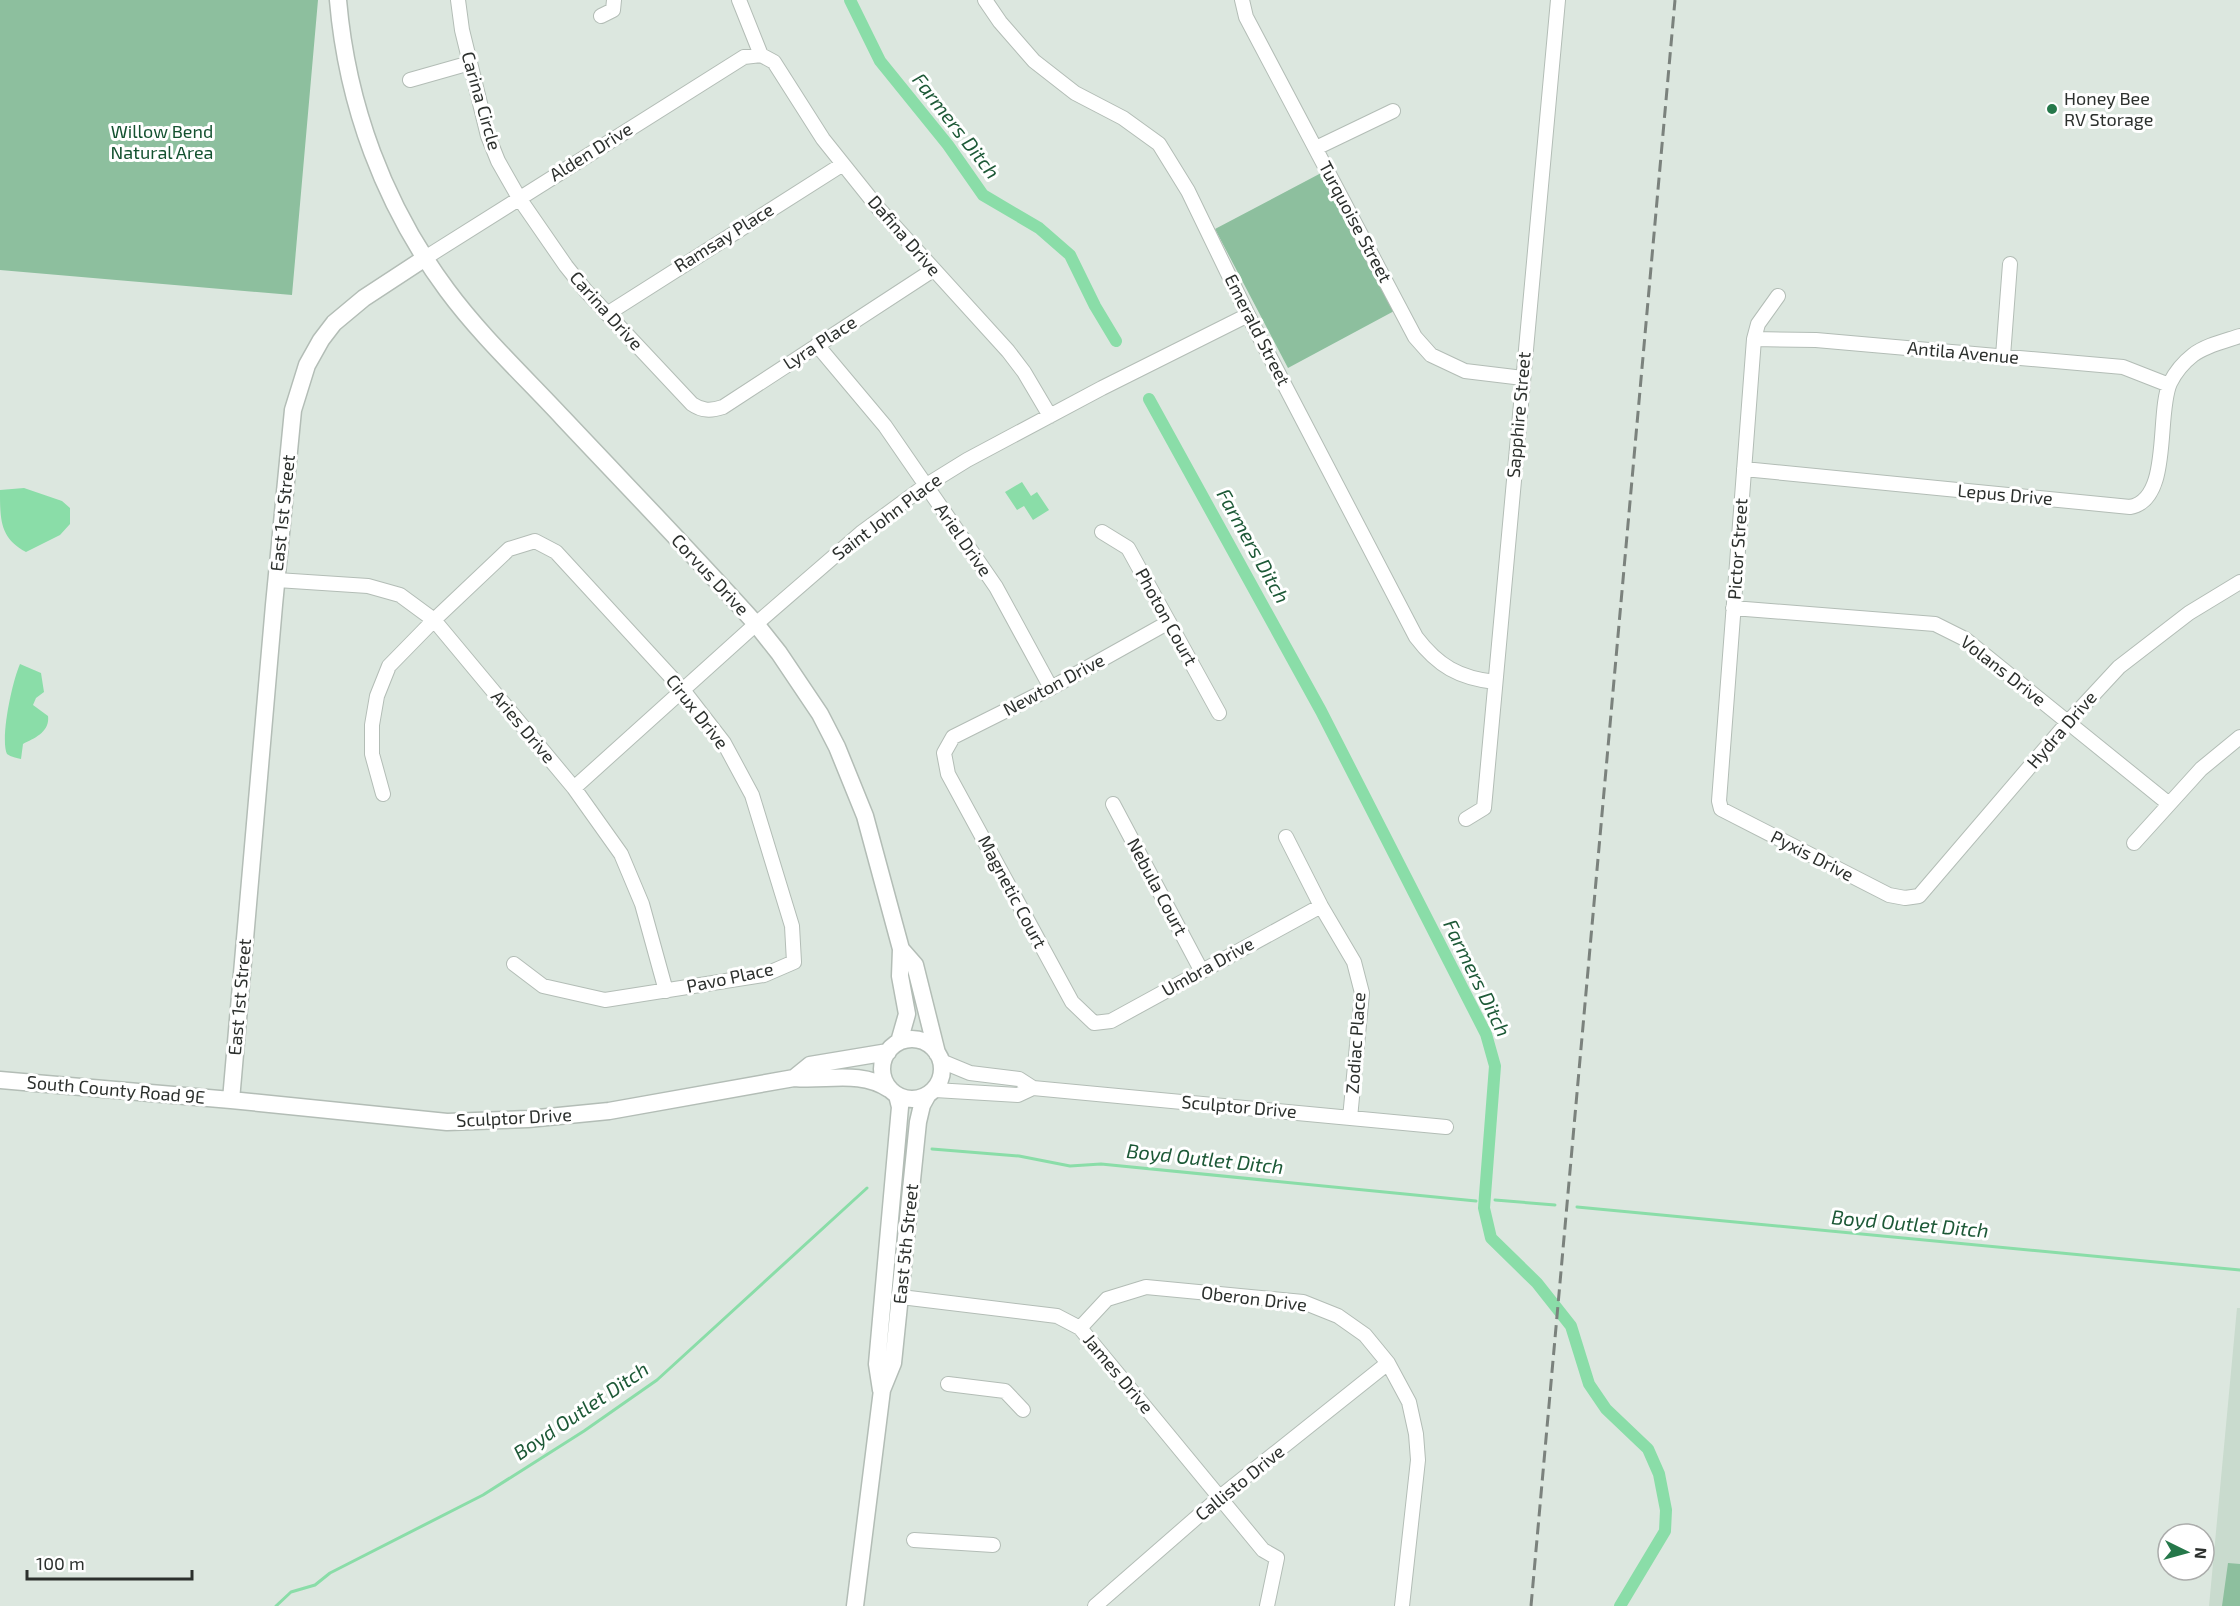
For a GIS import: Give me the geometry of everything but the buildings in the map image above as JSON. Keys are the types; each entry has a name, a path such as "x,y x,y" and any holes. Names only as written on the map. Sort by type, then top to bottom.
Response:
{"street":[{"path":"338,0 346,64 366,138 396,208 425,258"},
{"name":"Carina Circle","path":"458,0 462,30 488,136 498,161 519,198"},
{"path":"602,16 614,10 614,0"},
{"path":"739,0 761,55"},
{"name":"Emerald Street","path":"985,0 1000,22 1034,61 1075,93 1123,118 1160,144 1188,191 1248,315 1416,637 1430,654 1447,668 1472,679 1495,681"},
{"name":"Turquoise Street","path":"1242,0 1246,17 1415,337 1431,355 1465,371 1523,378"},
{"name":"Sapphire Street","path":"1466,819 1484,808 1558,0"},
{"name":"Alden Drive","path":"425,258 744,57 761,55"},
{"name":"Dafina Drive","path":"761,55 777,66 808,117 843,164 933,270 1008,351 1024,372 1050,416"},
{"path":"410,80 470,63"},
{"path":"1316,148 1393,111"},
{"name":"Ramsay Place","path":"607,314 843,164"},
{"name":"Carina Drive","path":"519,198 566,266 607,314 692,404 706,410"},
{"name":"East 1st Street","path":"231,1100 277,580 293,410 298,387 321,340 340,317 364,298 425,258"},
{"name":"Corvus Drive","path":"425,258 472,321 756,624 800,683 837,747 865,816 901,950 900,976 907,1014 893,1047"},
{"path":"2003,356 2010,264"},
{"name":"Lyra Place","path":"706,410 723,407 933,270"},
{"name":"Pictor Street","path":"1721,809 1719,801 1754,339 1758,324 1778,296"},
{"name":"Saint John Place","path":"573,788 861,532 925,486 967,460 1050,416 1248,315"},
{"path":"2169,384 2178,370 2194,354 2240,336"},
{"name":"Antila Avenue","path":"1754,339 1816,340 2123,367 2169,384"},
{"name":"Ariel Drive","path":"818,345 870,406 996,587 1051,688"},
{"name":"Lepus Drive","path":"1744,469 2136,506 2148,498 2156,480 2169,384"},
{"name":"Photon Court","path":"1102,532 1128,548 1219,713"},
{"name":"Cirux Drive","path":"434,620 509,549 535,541 556,552 683,690 724,743 752,795 792,926 794,962"},
{"name":"Aries Drive","path":"277,580 368,586 400,595 434,620 573,788 621,854 642,904 666,991"},
{"name":"Hydra Drive","path":"1905,898 1919,896 1925,890 2068,722 2120,667 2189,613 2240,582"},
{"name":"Volans Drive","path":"1733,608 1935,624 1965,639 2169,804"},
{"path":"382,794 372,754 372,725 377,696 389,666 434,620"},
{"name":"Newton Drive","path":"945,753 953,737 1051,688 1169,622"},
{"path":"2134,843 2201,769 2240,737"},
{"name":"Magnetic Court","path":"945,753 948,774 1072,1002 1094,1023"},
{"name":"Nebula Court","path":"1113,804 1201,970"},
{"name":"Pyxis Drive","path":"1721,809 1889,895 1905,898"},
{"name":"Zodiac Place","path":"1286,837 1321,906 1354,962 1362,993 1350,1118"},
{"name":"Umbra Drive","path":"1094,1023 1111,1021 1321,906"},
{"name":"Corvus Drive","path":"901,950 915,965 939,1057"},
{"name":"Pavo Place","path":"514,964 543,986 605,1000 764,975 794,962"},
{"path":"915,1039 931,1046 939,1057 942,1071 940,1081 931,1093 917,1099 907,1099 893,1092 884,1080 882,1070 884,1060 893,1047 915,1039"},
{"name":"Sculptor Drive","path":"794,1078 810,1065 893,1047"},
{"name":"Sculptor Drive","path":"939,1057 970,1073 1019,1079 1033,1088 1446,1127"},
{"name":"Sculptor Drive","path":"231,1100 447,1122 609,1111 794,1078 815,1080 856,1077 879,1082 893,1092"},
{"name":"South County Road 9E","path":"0,1080 231,1100"},
{"name":"Sculptor Drive","path":"931,1093 1018,1095 1033,1088"},
{"name":"East 5th Street","path":"882,1390 877,1364 900,1107 893,1092"},
{"name":"East 5th Street","path":"855,1606 882,1390 893,1363 918,1122 922,1105 931,1093"},
{"name":"Oberon Drive","path":"1080,1328 1107,1299 1146,1287 1303,1302 1338,1316 1365,1335 1388,1363 1409,1402 1416,1434 1417,1451 1402,1606"},
{"name":"James Drive","path":"901,1297 1057,1316 1080,1328 1263,1550 1277,1558 1268,1606"},
{"name":"Callisto Drive","path":"1095,1606 1220,1497 1388,1363"},
{"path":"948,1384 1005,1391 1023,1410"},
{"path":"914,1540 993,1545"}],"shaded area":[{"path":"1022,482 1031,496 1037,492 1049,510 1033,520 1024,506 1017,510 1005,492"},
{"path":"24,488 62,501 70,508 70,524 60,535 26,552 17,547 6,534 1,519 0,501 0,490"},
{"path":"20,664 41,673 44,692 36,698 33,705 48,716 44,730 37,737 23,744 21,759 7,754 5,747 11,696"},
{"path":"2237,1308 2240,1308 2240,1606 2209,1606 2211,1582 2216,1582 2216,1532"}],"green space":[{"name":"Willow Bend Natural Area","path":"0,0 318,0 292,295 0,270"},
{"path":"1323,172 1396,310 1288,368 1215,229"},
{"path":"2228,1563 2240,1564 2240,1606 2222,1606"}],"waterway":[{"name":"Farmers Ditch","path":"850,0 880,61 948,145 983,195 1039,228 1070,255 1095,306 1116,341"},
{"name":"Farmers Ditch","path":"1149,399 1321,711 1486,1034 1495,1066 1484,1208 1491,1238 1537,1283 1571,1326 1589,1384 1606,1409 1648,1449 1659,1474 1666,1510 1665,1531 1620,1606"},
{"name":"Boyd Outlet Ditch","path":"932,1149 1019,1156 1070,1166 1101,1164 1476,1201"},
{"name":"Boyd Outlet Ditch","path":"276,1606 291,1592 315,1585 330,1573 483,1495 584,1431 657,1380 867,1188"},
{"name":"Boyd Outlet Ditch","path":"1495,1200 1555,1205"},
{"name":"Boyd Outlet Ditch","path":"1577,1207 2240,1270"}],"railway":[{"path":"1531,1606 1675,0"}],"place":[{"name":"Honey Bee RV Storage","path":"2052,109"}]}
